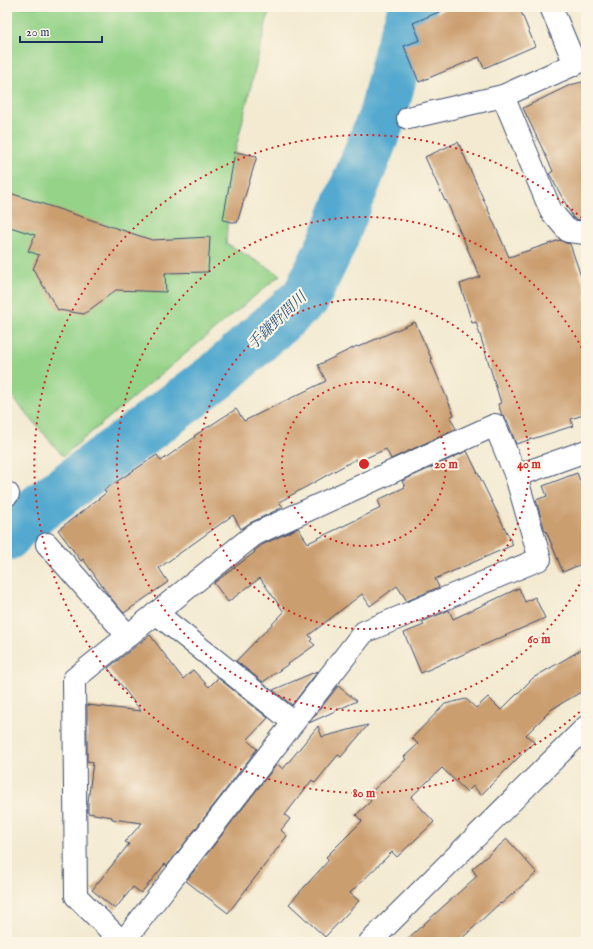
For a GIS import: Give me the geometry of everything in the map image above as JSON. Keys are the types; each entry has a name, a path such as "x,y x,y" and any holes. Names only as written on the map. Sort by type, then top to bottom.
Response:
{"street":[{"path":"408,118 503,96 580,61 551,7"},
{"path":"503,96 551,211 568,232 586,233"},
{"path":"495,425 516,476 540,559 364,632 123,942 76,896 74,679 156,613 255,534 495,425"},
{"path":"516,476 586,451"},
{"path":"47,544 128,636"},
{"path":"156,613 293,722"},
{"path":"370,942 586,727"}],"green space":[{"path":"7,7 270,7 235,152 230,180 226,243 280,275 63,456 7,391"}],"building":[{"path":"450,7 519,7 535,46 484,68 479,57 419,82 404,46 420,40 413,23"},
{"path":"586,81 586,220 574,219 549,174 553,171 523,108 570,85"},
{"path":"458,142 509,257 560,240 570,244 586,291 586,414 571,419 573,426 516,444 507,420 502,415 498,404 501,403 476,322 472,323 460,284 480,277 425,157"},
{"path":"235,152 257,156 237,223 223,220"},
{"path":"7,192 152,240 210,237 208,272 165,273 166,292 116,290 84,314 58,310 33,269 39,255 28,251 35,235 7,226"},
{"path":"415,322 454,415 450,417 456,429 391,459 386,449 357,462 356,459 279,502 283,507 241,529 233,515 159,568 168,582 124,613 110,597 83,559 81,561 58,530 106,493 104,490 157,455 161,461 195,437 194,436 236,409 244,421 326,381 318,365 357,346 358,347"},
{"path":"467,451 513,545 435,579 439,587 407,601 397,586 370,606 362,594 309,635 312,639 310,641 315,645 263,682 236,661 284,612 260,578 228,602 214,583 262,545 298,528 308,543 381,508 378,500 405,487 402,481"},
{"path":"577,473 586,497 586,562 563,572 545,531 536,500 547,496 543,486"},
{"path":"519,588 525,602 535,597 545,618 421,673 404,633 424,625 422,622 449,610 453,619"},
{"path":"150,635 183,679 193,670 209,687 218,678 268,718 247,740 257,749 167,866 165,864 141,893 133,887 115,909 92,890 129,844 125,842 142,823 112,819 112,817 88,813 93,762 87,761 87,705 141,711 108,668"},
{"path":"586,647 586,689 552,709 526,735 534,742 481,795 473,786 467,792 442,768 411,797 434,822 397,857 392,852 350,893 359,901 325,937 289,904 329,860 326,857 362,821 356,815 371,801 367,796 406,759 404,757 418,744 412,738 445,704 466,699 476,708 488,697 501,710 533,678"},
{"path":"318,671 292,705 273,690 308,675"},
{"path":"338,686 357,701 309,723"},
{"path":"368,725 341,757 338,755 315,783 312,780 285,815 290,819 281,830 287,836 228,913 186,881 277,764 283,769 318,726 322,737"},
{"path":"507,839 537,873 501,904 500,903 458,942 404,942 477,876 472,869"}],"waterway":[{"name":"手鎌野間川","path":"7,536 15,526 218,375 306,297 332,243 383,115 398,53 413,7"}]}
